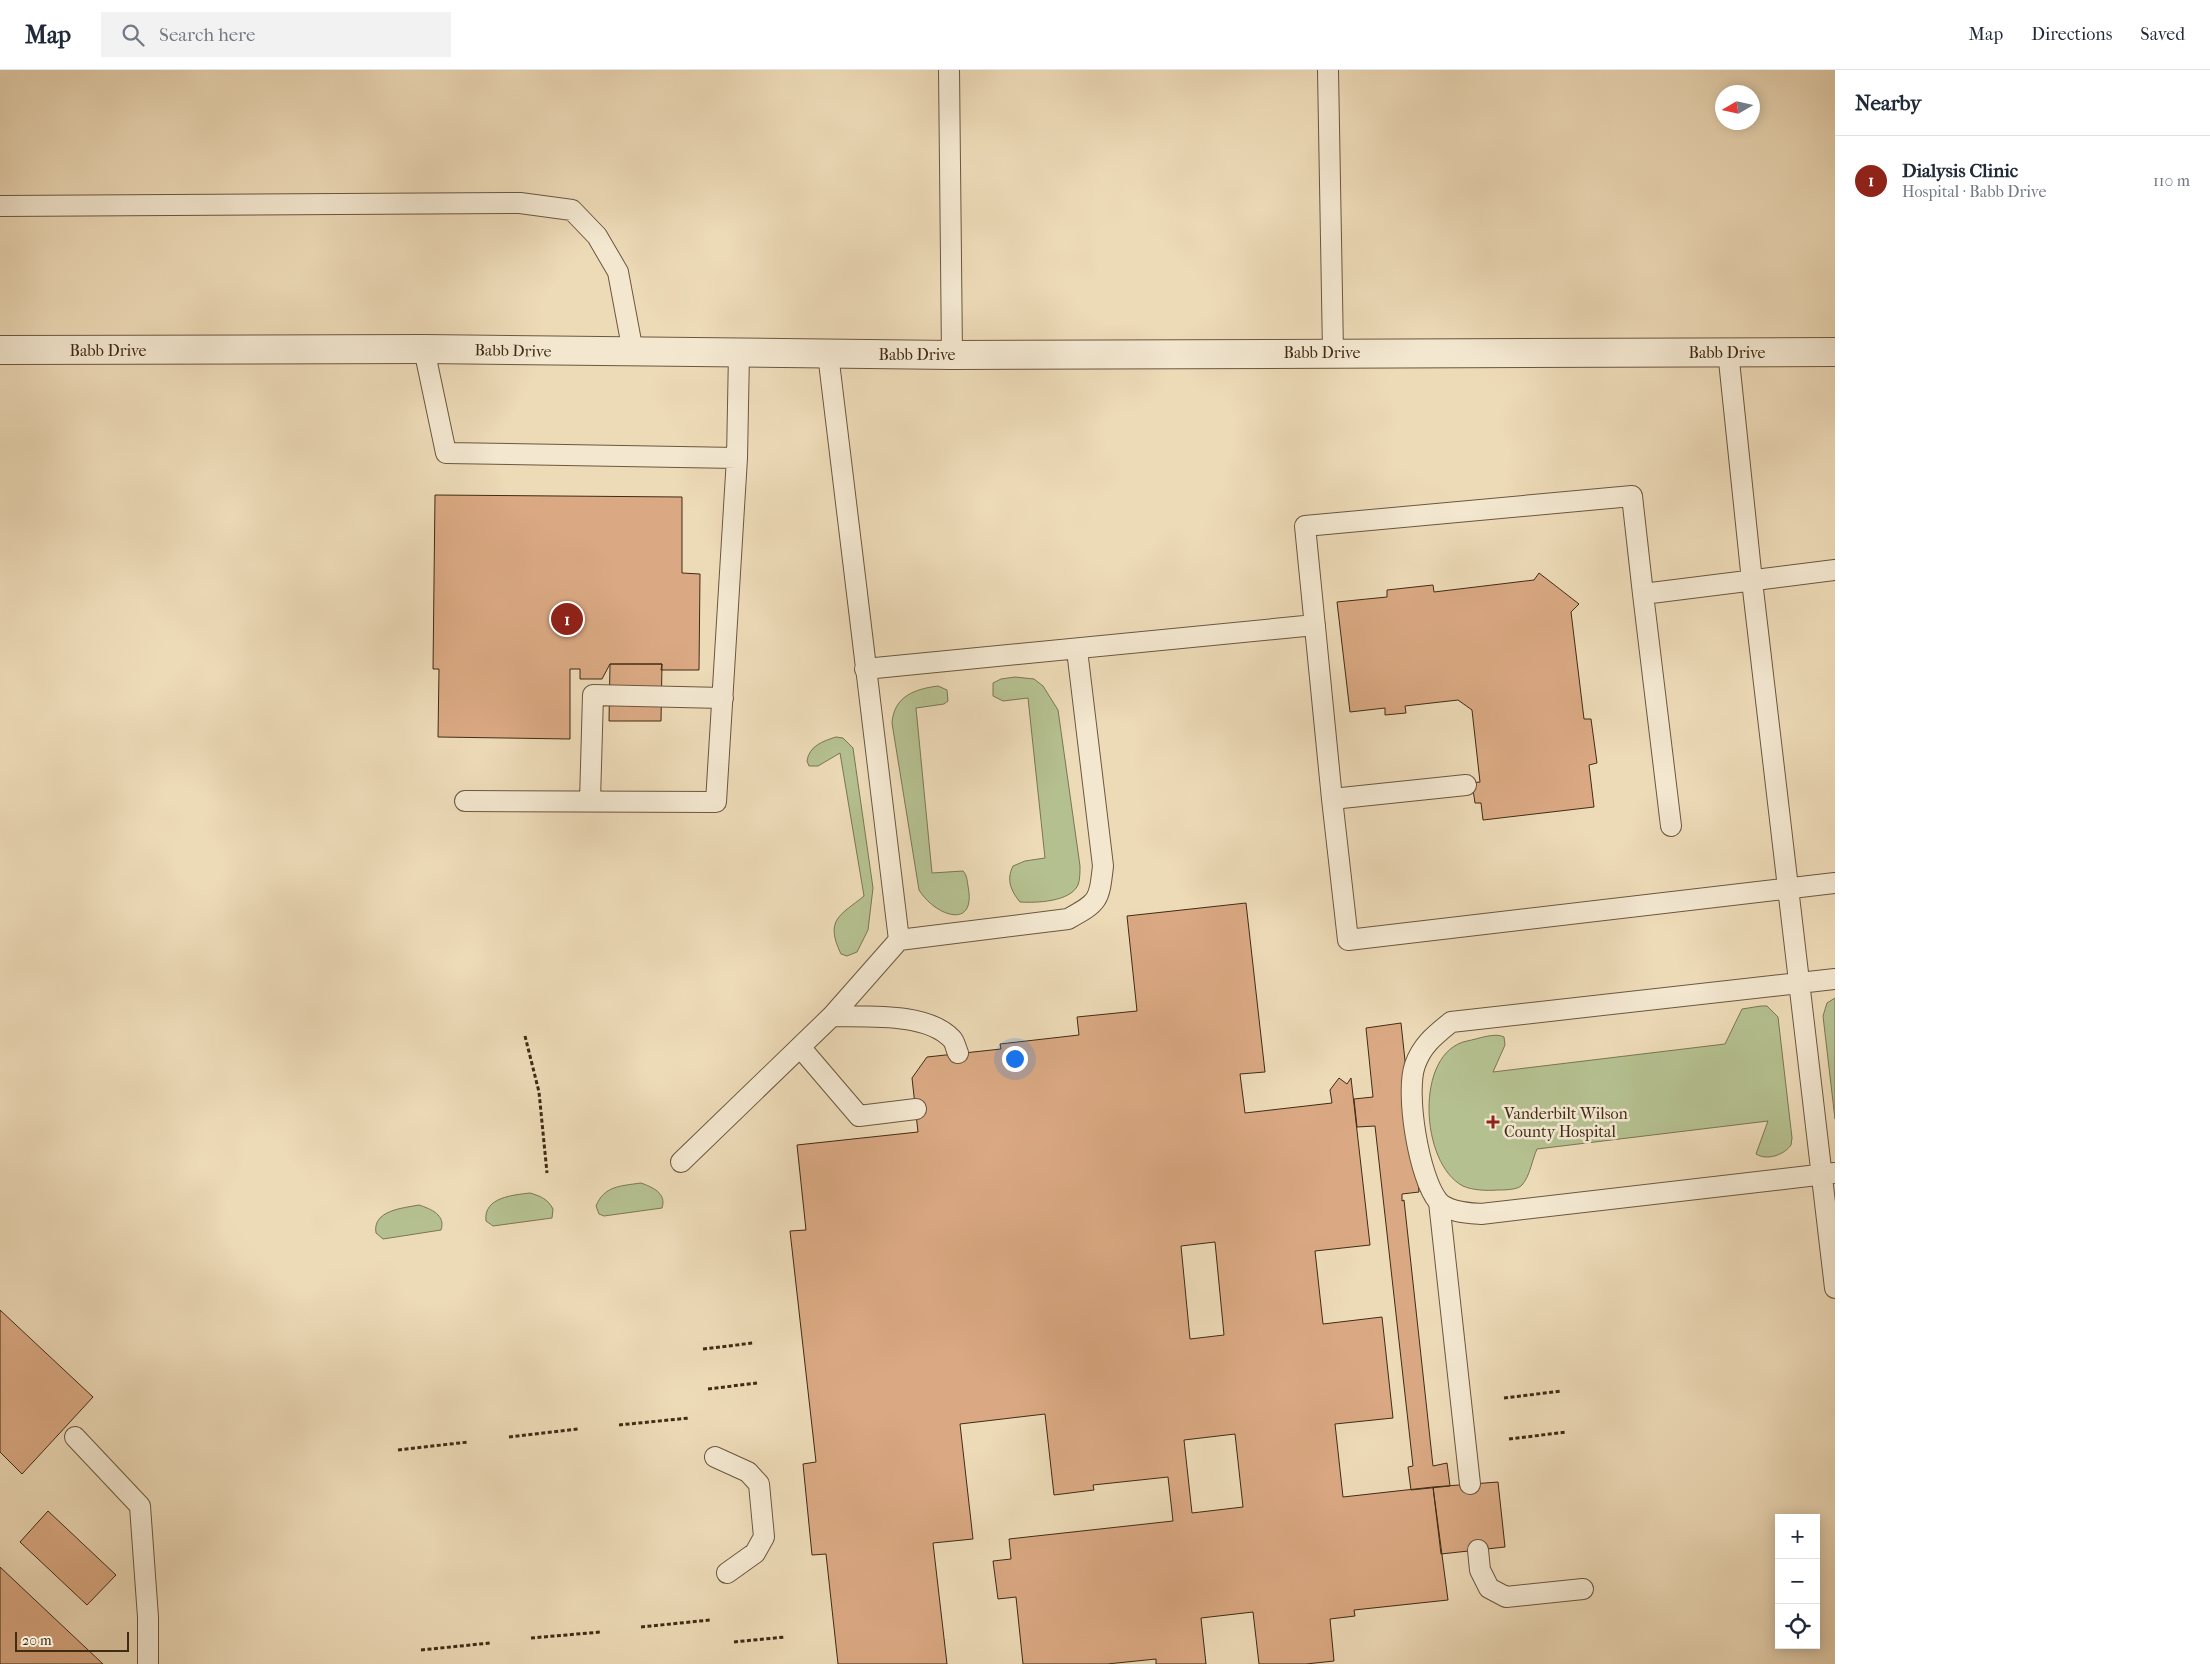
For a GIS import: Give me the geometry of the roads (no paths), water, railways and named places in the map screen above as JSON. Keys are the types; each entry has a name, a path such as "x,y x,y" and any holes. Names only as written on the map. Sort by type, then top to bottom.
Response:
{"street":[{"name":"Babb Drive","path":"0,350 424,349 952,355 1333,352 1835,352"}],"lane":[{"path":"949,70 952,355"},
{"path":"1328,70 1333,352"},
{"path":"0,206 520,204 572,210 596,236 618,272 633,352"},
{"path":"424,349 446,453 737,458"},
{"path":"1728,351 1752,581 1799,983 1828,1174 1835,1288"},
{"path":"465,801 716,802 737,458 740,353"},
{"path":"828,354 899,940"},
{"path":"1670,826 1632,496 1305,526 1348,940 1835,883"},
{"path":"1644,594 1835,570"},
{"path":"866,669 1077,650 1315,625"},
{"path":"681,1162 832,1016 899,940 1068,919 1091,906 1100,894 1103,866 1077,650"},
{"path":"590,801 593,696 723,698"},
{"path":"1332,799 1466,785"},
{"path":"1470,1484 1439,1202 1422,1170 1411,1099 1414,1066 1428,1040 1451,1022 1835,979"},
{"path":"832,1016 919,1021 938,1028 954,1040 958,1054"},
{"path":"800,1048 859,1116 916,1109"},
{"path":"1439,1202 1459,1212 1481,1214 1828,1174"},
{"path":"75,1437 140,1506 148,1617 148,1664"},
{"path":"715,1457 748,1472 759,1484 764,1537 755,1554 727,1573"},
{"path":"1478,1550 1480,1570 1490,1588 1506,1597 1584,1589"}],"place":[{"name":"Dialysis Clinic","path":"567,619"},
{"name":"Vanderbilt Wilson County Hospital","path":"1493,1122"}]}
